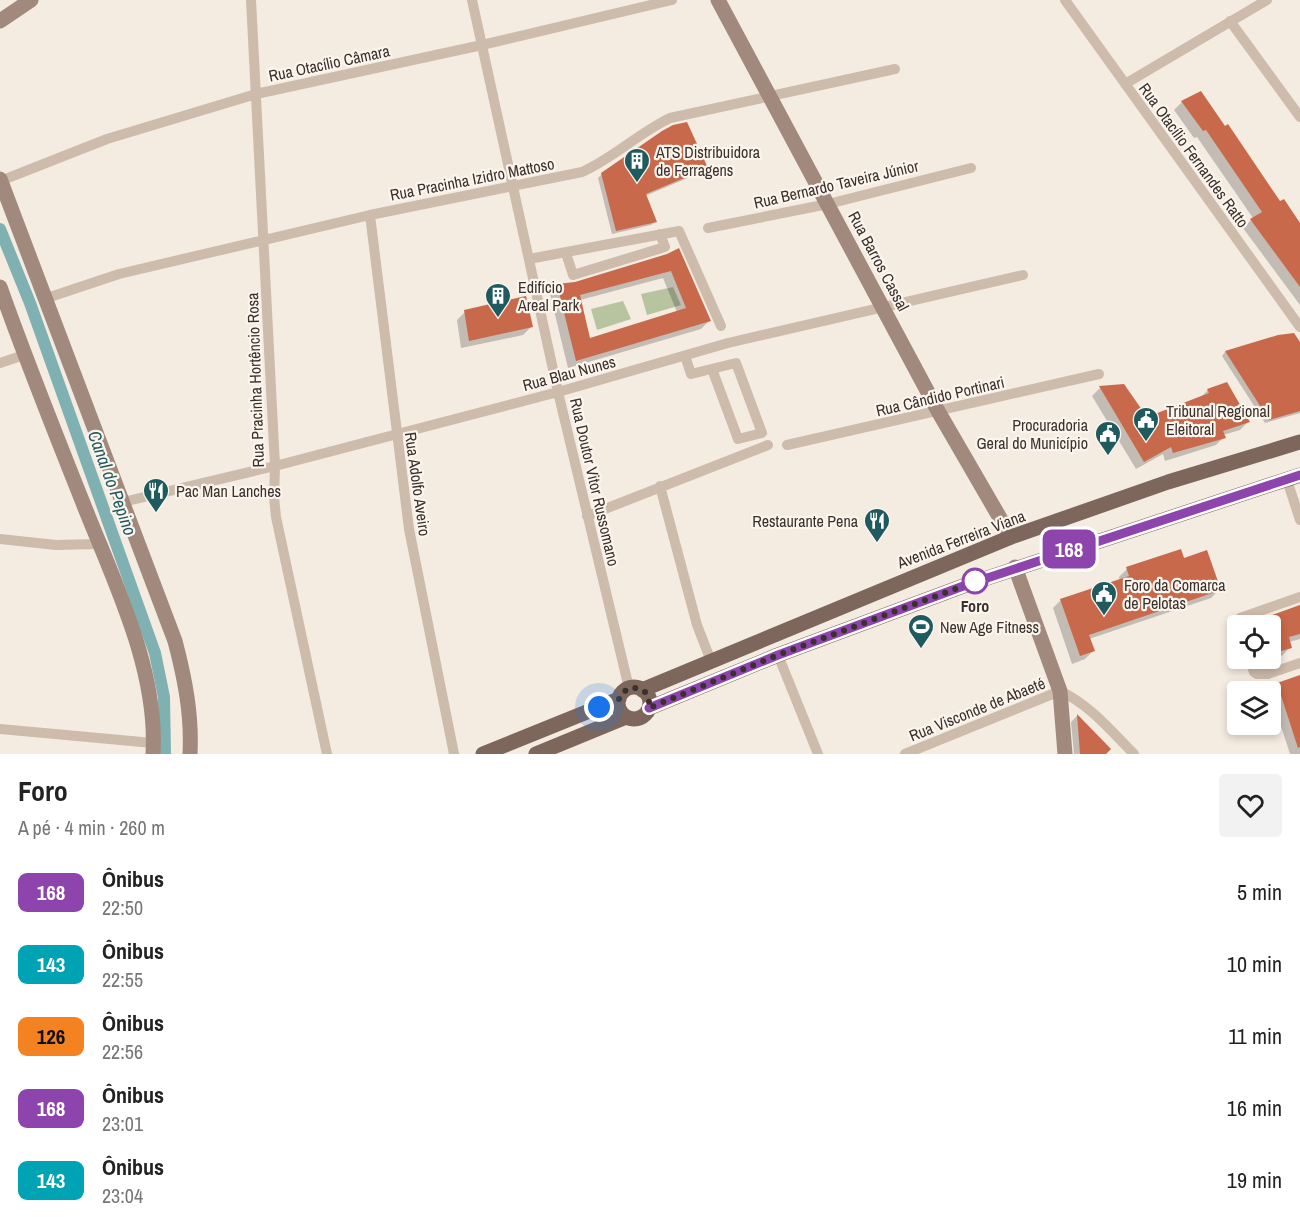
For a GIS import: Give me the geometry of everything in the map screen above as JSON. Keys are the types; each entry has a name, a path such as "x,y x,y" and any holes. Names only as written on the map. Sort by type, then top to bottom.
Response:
{"main road":[{"path":"0,21 31,0"},
{"name":"Rua Barros Cassal","path":"718,0 938,411 1011,537"},
{"path":"0,180 178,651 186,680 192,728 190,754"},
{"path":"0,287 24,355 131,624 146,676 153,748"},
{"name":"Avenida Ferreira Viana","path":"483,754 1011,537 1168,482 1300,442"},
{"path":"536,754 564,749 626,717 640,718 649,708 778,655 1015,567 1293,477"},
{"path":"1015,567 1060,691 1065,754"},
{"path":"626,717 620,711 630,692 648,696 649,708"}],"street":[{"name":"Rua Pracinha Hortêncio Rosa","path":"251,0 265,240 276,518 327,754"},
{"name":"Rua Doutor Vitor Russomano","path":"472,0 558,392 630,692"},
{"name":"Rua Otacílio Câmara","path":"0,180 107,139 256,94 482,45 672,0"},
{"name":"Rua Otacílio Fernandes Ratto","path":"1065,0 1300,327"},
{"path":"1125,84 1267,0"},
{"path":"1230,21 1300,117"},
{"name":"Rua Pracinha Izidro Mattoso","path":"44,299 119,274 370,215 582,172 595,166 647,129 670,118 896,69"},
{"name":"Rua Bernardo Taveira Júnior","path":"708,228 828,204 971,168"},
{"name":"Rua Adolfo Aveiro","path":"370,215 409,529 454,754"},
{"path":"529,259 679,231 721,326"},
{"path":"566,253 573,274 664,247 660,234"},
{"name":"Rua Blau Nunes","path":"123,502 274,466 558,392 728,343 1023,276"},
{"path":"0,363 24,355"},
{"path":"685,356 691,374 736,363 762,433 738,439 712,369"},
{"name":"Rua Cândido Portinari","path":"787,445 1099,374"},
{"path":"587,516 768,445"},
{"path":"1293,477 1300,520"},
{"path":"660,486 697,625 711,661"},
{"path":"0,539 56,545 99,544"},
{"path":"1249,615 1300,597"},
{"path":"778,655 818,754"},
{"path":"1281,669 1300,663"},
{"path":"1253,669 1261,675 1280,669"},
{"path":"1060,691 1072,696 1092,713 1134,754"},
{"name":"Rua Visconde de Abaeté","path":"905,754 1060,691"},
{"path":"0,729 153,748"}],"green space":[{"path":"673,287 681,305 647,315 641,294"},
{"path":"623,301 631,319 597,330 591,309"}],"building":[{"path":"1201,91 1225,126 1228,124 1280,201 1284,199 1300,223 1300,287 1250,219 1262,212 1206,130 1203,131 1181,101"},
{"name":"ATS Distribuidora de Ferragens","path":"687,122 708,168 646,194 657,222 616,231 601,173 662,131 673,125"},
{"path":"679,248 711,321 576,361 557,284 575,282 667,254","holes":["671,271 686,308 590,338 580,295"]},
{"name":"Edifício Areal Park","path":"526,296 533,327 469,341 464,310"},
{"path":"1294,333 1300,342 1300,411 1269,420 1225,351 1278,335"},
{"path":"1227,382 1250,422 1223,431 1226,438 1173,453 1171,447 1144,462 1099,386 1124,384 1147,417 1209,393 1207,389"},
{"name":"Foro da Comarca de Pelotas","path":"1181,549 1184,558 1207,550 1221,590 1089,635 1095,651 1080,656 1060,599 1129,576 1126,567"},
{"path":"1300,605 1300,634 1289,637 1292,648 1281,651 1281,615 1272,615"},
{"path":"1300,675 1300,747 1298,748 1281,695 1281,682"},
{"path":"1077,714 1111,749 1106,754 1080,754"}],"waterway":[{"name":"Canal do Pepino","path":"0,229 30,303 155,653 164,697 165,754"}],"bus line":[{"name":"168","path":"649,708 778,655 1015,567 1300,475"}],"place":[{"name":"ATS Distribuidora de Ferragens","path":"637,184"},
{"name":"Edifício Areal Park","path":"498,319"},
{"name":"Tribunal Regional Eleitoral","path":"1146,443"},
{"name":"Procuradoria Geral do Município","path":"1108,457"},
{"name":"Pac Man Lanches","path":"156,514"},
{"name":"Restaurante Pena","path":"877,544"},
{"name":"Foro","path":"975,581"},
{"name":"Foro da Comarca de Pelotas","path":"1104,617"},
{"name":"New Age Fitness","path":"921,650"}],"route":[{"path":"599,707 619,699 621,694 629,688 638,688 648,696 649,708 778,655 982,579 975,581"}]}
